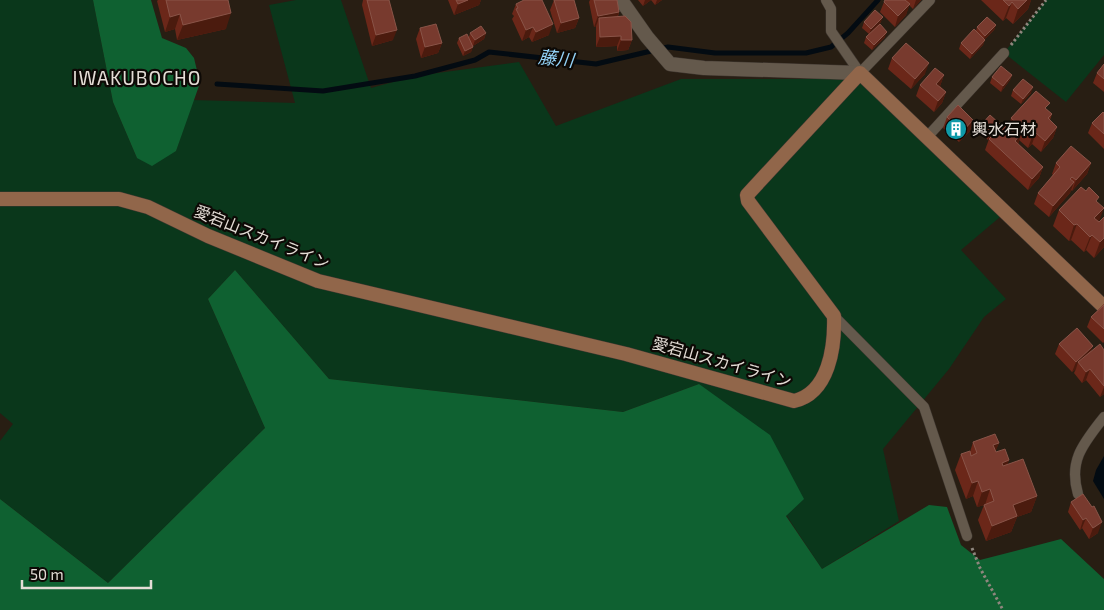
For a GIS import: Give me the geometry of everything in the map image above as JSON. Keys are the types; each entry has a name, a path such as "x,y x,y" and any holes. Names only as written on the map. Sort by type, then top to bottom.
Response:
{"main road":[{"path":"834,316 748,201 748,195 860,73 928,136 1104,307"},
{"name":"愛宕山スカイライン","path":"0,199 120,198 148,207 208,236 318,281 626,354 794,401 811,395 819,387 825,376 835,331 834,316"}],"street":[{"path":"621,0 649,40 670,64 704,68 860,73"}],"lane":[{"path":"826,0 830,8 831,31 860,73 930,0"},
{"path":"928,136 1004,53"},
{"path":"834,316 924,407 967,536"},
{"path":"1078,494 1073,477 1078,454 1104,417"}],"path":[{"path":"1004,53 1046,0"},
{"path":"967,536 980,568 1003,610"}],"green space":[{"path":"0,0 93,0 113,102 137,158 176,151 192,100 295,103 269,5 296,0 341,0 371,88 415,76 519,62 556,126 681,79 857,79 1000,217 961,250 1006,299 984,317 949,369 883,449 899,521 822,569 699,384 623,412 329,379 235,270 208,299 265,428 108,583 0,499 0,441 13,424 0,413"},
{"path":"93,0 151,0 162,38 186,48 194,58 200,83 176,151 152,166 137,158 113,102"},
{"path":"1046,0 1104,0 1104,55 1066,102 1004,53"},
{"path":"235,270 329,379 623,412 699,384 770,435 804,499 786,516 822,569 929,505 947,507 961,545 980,560 1061,539 1104,579 1104,610 0,610 0,499 108,583 265,428 208,299"}],"shaded area":[{"path":"1104,456 1104,499 1093,481 1096,470"}],"building":[{"path":"166,0 228,0 231,13 183,25 180,14 170,17"},
{"path":"367,0 389,0 397,30 376,35"},
{"path":"456,0 468,0 458,4"},
{"path":"524,0 542,0 553,24 536,32 533,27 526,30 516,9 518,8 516,4"},
{"path":"554,0 574,0 579,18 561,23"},
{"path":"594,0 617,0 619,12 598,16"},
{"path":"885,0 905,0 910,4 898,16 884,2"},
{"path":"1003,0 1027,0 1018,9 1012,2 1009,6"},
{"path":"875,10 883,17 871,29 864,22"},
{"path":"625,16 631,22 632,40 621,40 621,36 600,37 599,18"},
{"path":"987,17 996,25 985,36 977,27"},
{"path":"436,24 442,43 425,47 420,28"},
{"path":"880,24 887,32 874,45 866,37"},
{"path":"481,26 486,33 475,40 470,33"},
{"path":"974,29 985,40 972,54 961,43"},
{"path":"467,34 473,47 465,51 459,38"},
{"path":"906,43 929,63 915,79 892,58"},
{"path":"1104,64 1104,79 1097,73"},
{"path":"1001,66 1012,75 1003,86 992,77"},
{"path":"935,68 944,75 936,84 946,92 938,101 920,85"},
{"path":"1023,79 1033,87 1023,99 1013,90"},
{"path":"1036,91 1050,103 1045,108 1052,114 1048,118 1057,127 1045,141 1036,133 1032,137 1011,118"},
{"path":"958,105 973,120 962,132 947,117"},
{"path":"1104,113 1104,134 1092,123"},
{"path":"990,115 1000,124 990,134 980,126"},
{"path":"1007,121 1021,134 1015,141 1043,167 1032,179 989,139"},
{"path":"1071,146 1091,163 1076,180 1072,177 1070,179 1074,182 1053,206 1038,193 1060,167 1056,163"},
{"path":"1081,187 1086,191 1089,187 1099,197 1096,201 1104,208 1094,218 1099,222 1104,217 1104,238 1100,242 1092,235 1090,237 1077,224 1074,225 1059,210"},
{"path":"1104,305 1104,329 1091,317"},
{"path":"1077,328 1093,346 1076,362 1059,344"},
{"path":"1100,344 1104,350 1104,386 1090,369 1086,372 1078,362"},
{"path":"995,434 999,443 993,445 996,452 1005,449 1009,460 1002,463 1003,466 1023,459 1037,496 1013,505 1017,516 992,526 984,505 994,501 990,489 982,492 978,481 972,483 961,454 970,451 971,456 977,453 973,442"},
{"path":"1083,494 1092,507 1094,506 1102,522 1093,528 1086,518 1083,520 1071,502"}],"waterway":[{"name":"藤川","path":"217,84 323,91 415,76 475,60 489,52 596,64 668,47 715,53 806,53 831,47 848,33 878,0"}],"place":[{"name":"輿水石材","path":"956,129"}],"district":[{"name":"IWAKUBOCHO","path":"137,78"}]}
